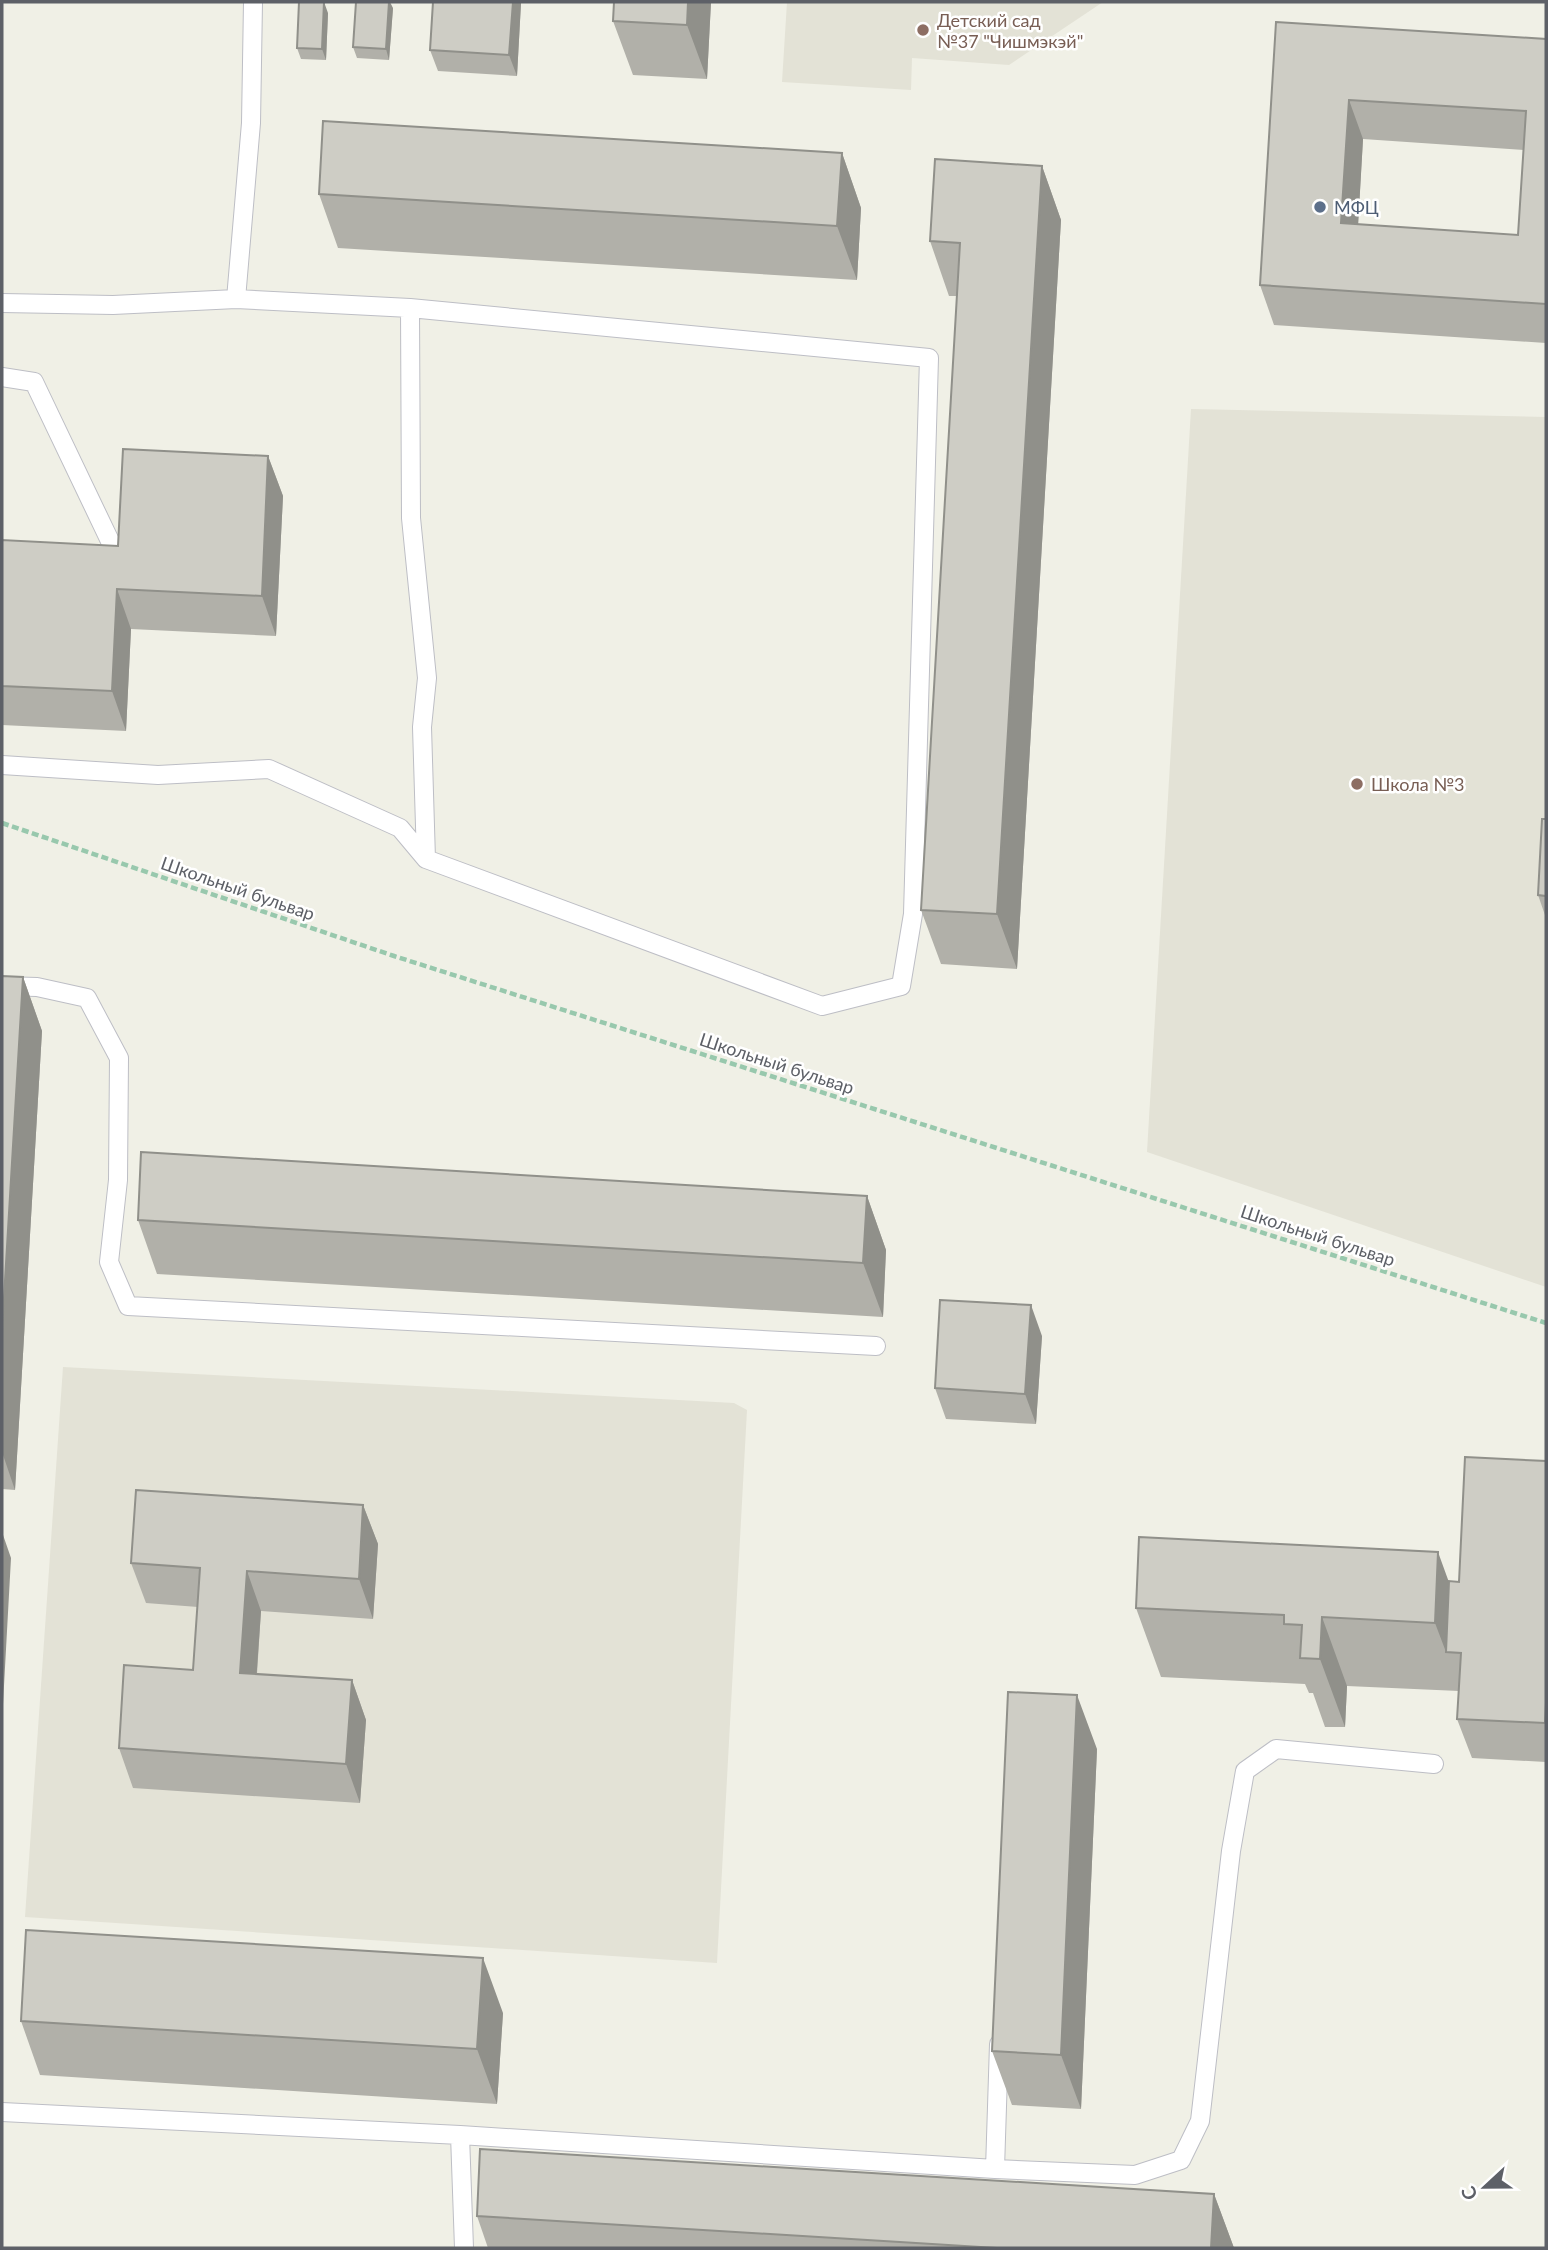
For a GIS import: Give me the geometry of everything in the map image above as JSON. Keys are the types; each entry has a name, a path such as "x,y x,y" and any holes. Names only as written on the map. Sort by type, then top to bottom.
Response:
{"lane":[{"path":"236,299 251,123 253,2"},
{"path":"2,303 113,305 236,299 410,308 929,358 912,914 901,986 822,1006 426,859 400,828 269,769 158,775 2,765"},
{"path":"410,308 411,518 427,678 422,727 426,859"},
{"path":"2,377 34,382 110,541"},
{"path":"2,986 37,987 87,998 119,1058 118,1180 108,1262 128,1306 876,1346"},
{"path":"2,2112 460,2135 995,2169 1135,2175 1181,2160 1199,2121 1231,1851 1245,1771 1276,1749 1434,1764"},
{"path":"995,2169 999,2032"},
{"path":"460,2135 464,2248"}],"path":[{"name":"Школьный бульвар","path":"2,823 394,956 1546,1323"}],"shaded area":[{"name":"Детский сад №37 \"Чишмэкэй\"","path":"787,2 1103,2 1009,65 912,58 911,90 782,82"},
{"name":"Школа №3","path":"1191,409 1546,417 1546,1287 1147,1152"},
{"path":"63,1367 734,1403 747,1410 717,1963 25,1917"}],"building":[{"path":"299,2 324,2 322,49 297,48"},
{"path":"356,2 389,2 386,49 353,47"},
{"path":"433,2 513,2 509,55 430,50"},
{"path":"614,2 688,2 687,25 613,21"},
{"path":"1276,22 1546,39 1546,304 1260,285","holes":["1349,100 1526,111 1518,235 1341,223"]},
{"path":"323,121 842,153 837,226 319,194"},
{"path":"935,159 1042,166 997,914 921,910 960,243 930,241"},
{"path":"123,449 268,456 262,596 117,589 112,691 2,686 2,540 118,546"},
{"path":"1542,819 1546,819 1546,896 1538,895"},
{"path":"2,976 23,977 2,1331"},
{"path":"141,1152 867,1196 863,1263 138,1220"},
{"path":"940,1300 1031,1305 1025,1394 935,1388"},
{"path":"1465,1457 1546,1461 1545,1723 1457,1719 1461,1653 1446,1652 1449,1581 1459,1582"},
{"path":"136,1490 363,1505 359,1579 247,1571 240,1673 352,1680 346,1764 119,1748 124,1665 193,1670 200,1568 131,1563"},
{"path":"1139,1537 1438,1552 1435,1623 1322,1617 1320,1659 1300,1658 1302,1625 1284,1624 1284,1615 1136,1608"},
{"path":"1008,1692 1077,1695 1061,2055 992,2051"},
{"path":"26,1930 483,1958 477,2049 21,2021"},
{"path":"480,2149 1214,2194 1211,2248 997,2248 477,2216"}],"place":[{"name":"Детский сад №37 \"Чишмэкэй\"","path":"923,30"},
{"name":"МФЦ","path":"1320,207"},
{"name":"Школа №3","path":"1357,784"}]}
